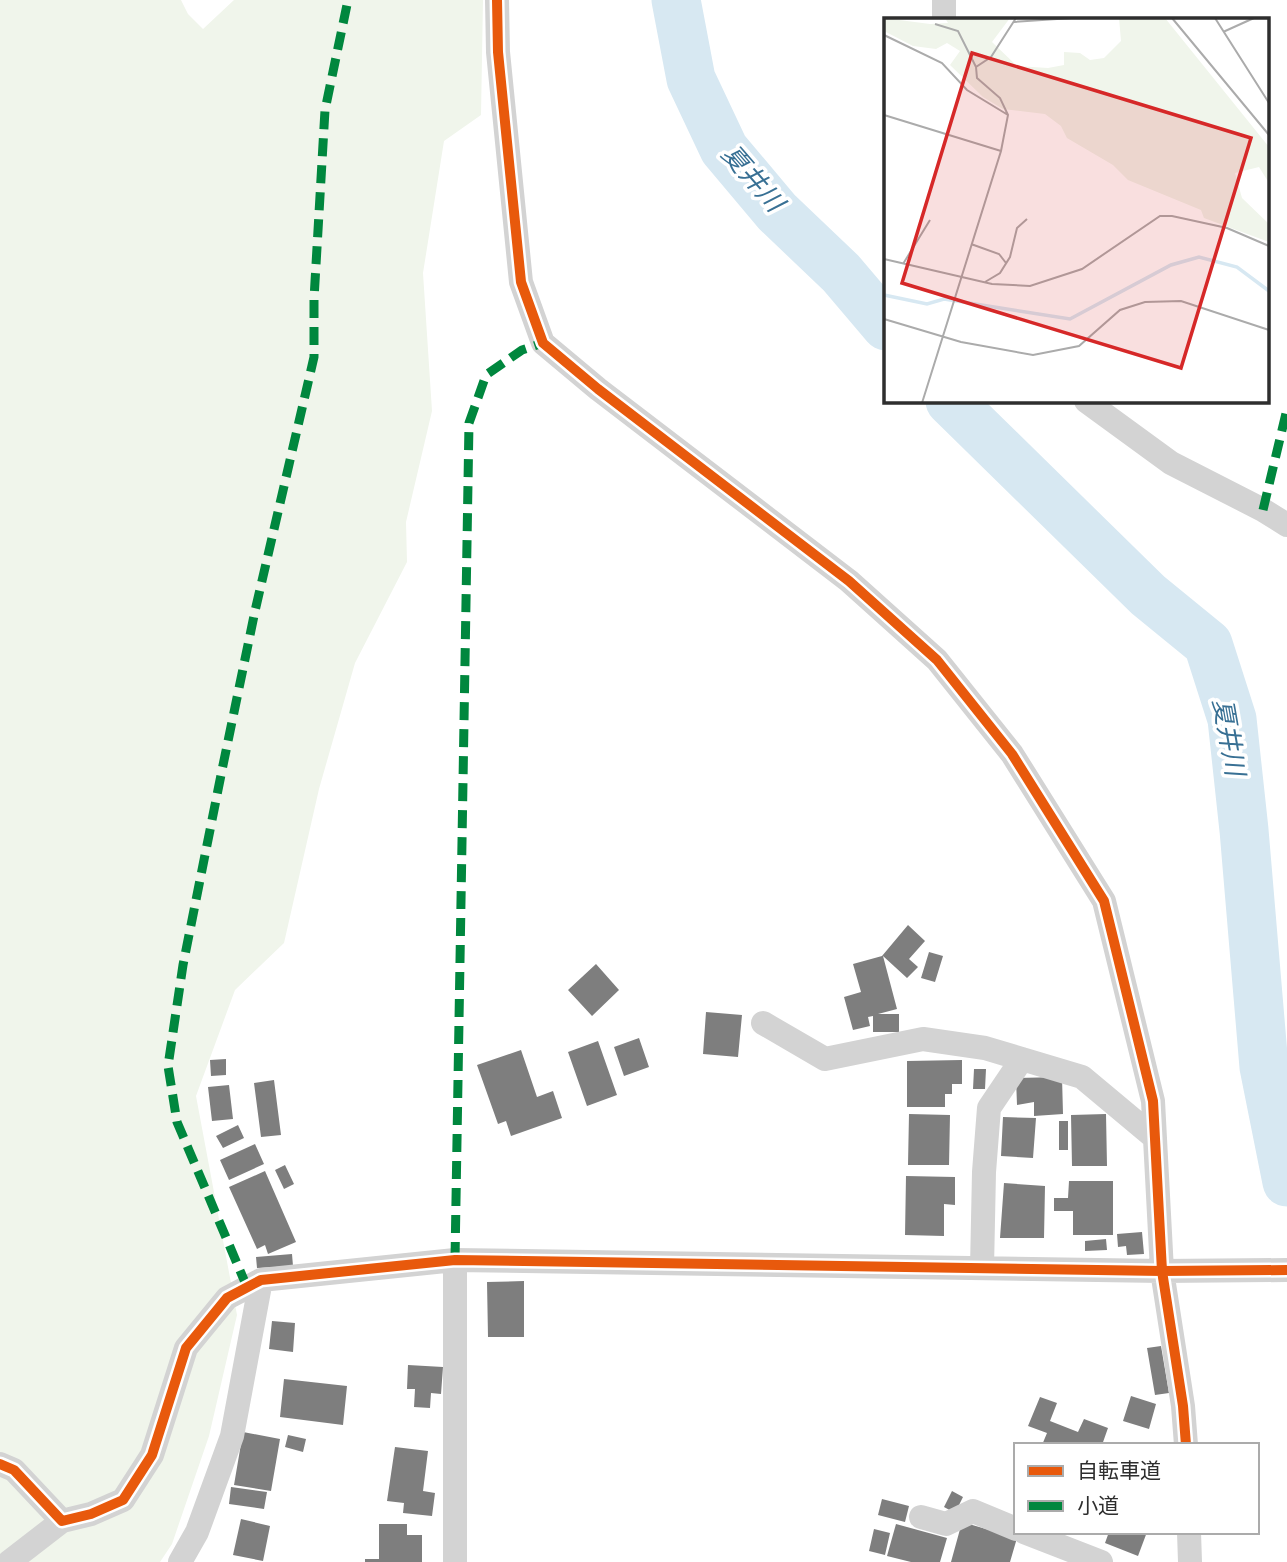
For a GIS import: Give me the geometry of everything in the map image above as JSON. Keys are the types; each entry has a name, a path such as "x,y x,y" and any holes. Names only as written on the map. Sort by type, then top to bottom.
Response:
{"street":[{"path":"497,0 499,65 521,282 543,343 598,389 849,581 937,660 1013,754 1104,901 1153,1101 1162,1271 1183,1406 1186,1443"},
{"path":"944,0 944,18"},
{"path":"1087,402 1171,463 1264,510 1287,525"},
{"path":"763,1023 825,1059 923,1039 985,1048 1083,1077 1155,1138"},
{"path":"982,1268 984,1172 989,1108 1022,1059"},
{"path":"455,1260 455,1562"},
{"path":"9,1562 62,1521 92,1514 123,1500 152,1455 187,1348 227,1298 261,1280 455,1260 1162,1271 1287,1270"},
{"path":"180,1562 197,1532 232,1436 261,1280"},
{"path":"0,1464 14,1470 62,1521"},
{"path":"921,1517 946,1524 974,1511 1014,1528"},
{"path":"1029,1534 1101,1562"},
{"path":"1189,1534 1190,1562"}],"shaded area":[{"path":"0,0 181,0 188,14 203,29 234,0 483,0 481,115 444,141 423,273 432,411 406,522 407,562 355,663 319,789 284,943 235,990 196,1096 237,1315 209,1436 172,1544 160,1562 0,1562"}],"building":[{"path":"908,925 925,941 909,959 918,967 907,978 883,956 897,1009 878,1014 899,1014 899,1032 873,1032 873,1016 868,1017 870,1026 853,1030 844,997 861,992 853,964 882,956"},
{"path":"929,952 943,956 935,982 921,978"},
{"path":"596,964 619,990 592,1016 568,990"},
{"path":"706,1012 742,1015 738,1057 703,1054"},
{"path":"639,1038 649,1067 624,1076 614,1047"},
{"path":"598,1041 617,1095 587,1106 568,1052"},
{"path":"521,1050 537,1097 553,1091 562,1118 511,1136 506,1121 498,1124 477,1065"},
{"path":"226,1059 226,1075 211,1076 210,1060"},
{"path":"962,1060 962,1084 952,1084 952,1094 945,1094 945,1107 907,1107 907,1061"},
{"path":"974,1069 986,1069 985,1089 973,1089"},
{"path":"1062,1077 1063,1114 1034,1116 1034,1102 1017,1105 1016,1078"},
{"path":"274,1080 281,1135 261,1137 254,1083"},
{"path":"229,1085 233,1119 212,1121 208,1087"},
{"path":"909,1114 950,1115 949,1165 908,1165"},
{"path":"1106,1114 1107,1166 1072,1166 1071,1115"},
{"path":"1003,1117 1036,1118 1033,1158 1001,1156"},
{"path":"1059,1121 1068,1121 1068,1150 1059,1150"},
{"path":"238,1125 244,1138 223,1148 216,1136"},
{"path":"255,1144 264,1164 229,1180 220,1160"},
{"path":"285,1165 294,1184 284,1189 275,1170"},
{"path":"265,1171 296,1242 268,1254 265,1245 257,1249 229,1187"},
{"path":"906,1176 955,1177 955,1205 944,1204 944,1236 905,1235"},
{"path":"1069,1181 1113,1181 1113,1235 1073,1235 1073,1211 1054,1211 1054,1198 1068,1198"},
{"path":"1004,1183 1045,1186 1044,1238 1000,1238"},
{"path":"1142,1232 1144,1254 1127,1255 1126,1246 1118,1247 1117,1234"},
{"path":"1106,1239 1107,1250 1085,1251 1085,1241"},
{"path":"292,1254 293,1266 257,1268 256,1257"},
{"path":"524,1281 524,1337 488,1337 487,1282"},
{"path":"272,1321 295,1323 293,1352 269,1349"},
{"path":"1161,1346 1169,1393 1155,1395 1147,1348"},
{"path":"408,1365 443,1367 441,1394 431,1393 430,1408 414,1407 415,1389 407,1389"},
{"path":"284,1379 347,1386 343,1425 280,1417"},
{"path":"1131,1396 1156,1404 1149,1429 1123,1421"},
{"path":"1040,1397 1057,1403 1050,1421 1078,1432 1084,1419 1108,1428 1103,1443 1043,1443 1047,1433 1028,1426"},
{"path":"243,1432 280,1439 271,1491 234,1485"},
{"path":"288,1435 306,1439 303,1452 285,1447"},
{"path":"395,1447 428,1451 423,1491 435,1493 432,1516 403,1513 404,1503 387,1501"},
{"path":"231,1487 267,1492 264,1509 229,1504"},
{"path":"952,1491 963,1497 955,1513 944,1507"},
{"path":"882,1499 909,1506 905,1522 878,1515"},
{"path":"241,1519 270,1526 263,1561 233,1555"},
{"path":"962,1522 1017,1538 1010,1562 951,1562"},
{"path":"379,1524 407,1524 407,1535 422,1535 422,1562 365,1562 365,1559 379,1559"},
{"path":"896,1524 947,1538 940,1562 911,1562 887,1556"},
{"path":"874,1529 890,1533 885,1555 869,1551"},
{"path":"1108,1534 1146,1534 1138,1556 1105,1543"}],"waterway":[{"name":"夏井川","path":"676,0 691,79 724,149 777,212 841,273 884,324"},
{"name":"夏井川","path":"951,402 1148,595 1208,644 1232,719 1264,1067 1287,1182"}],"marked path":[{"path":"247,1287 177,1122 168,1066 183,965 222,770 255,611 314,357 314,299 325,110 348,0"},
{"path":"455,1260 469,423 486,375 522,350 543,343"},
{"path":"1263,510 1287,409"}],"cycle path":[{"path":"497,0 498,52 521,282 543,343 598,389 849,581 937,660 1012,754 1104,901 1153,1101 1162,1271 1183,1406 1186,1443"},
{"path":"0,1464 14,1470 62,1521 91,1514 123,1500 152,1455 186,1348 227,1298 261,1280 455,1260 1162,1271 1287,1270"}]}
